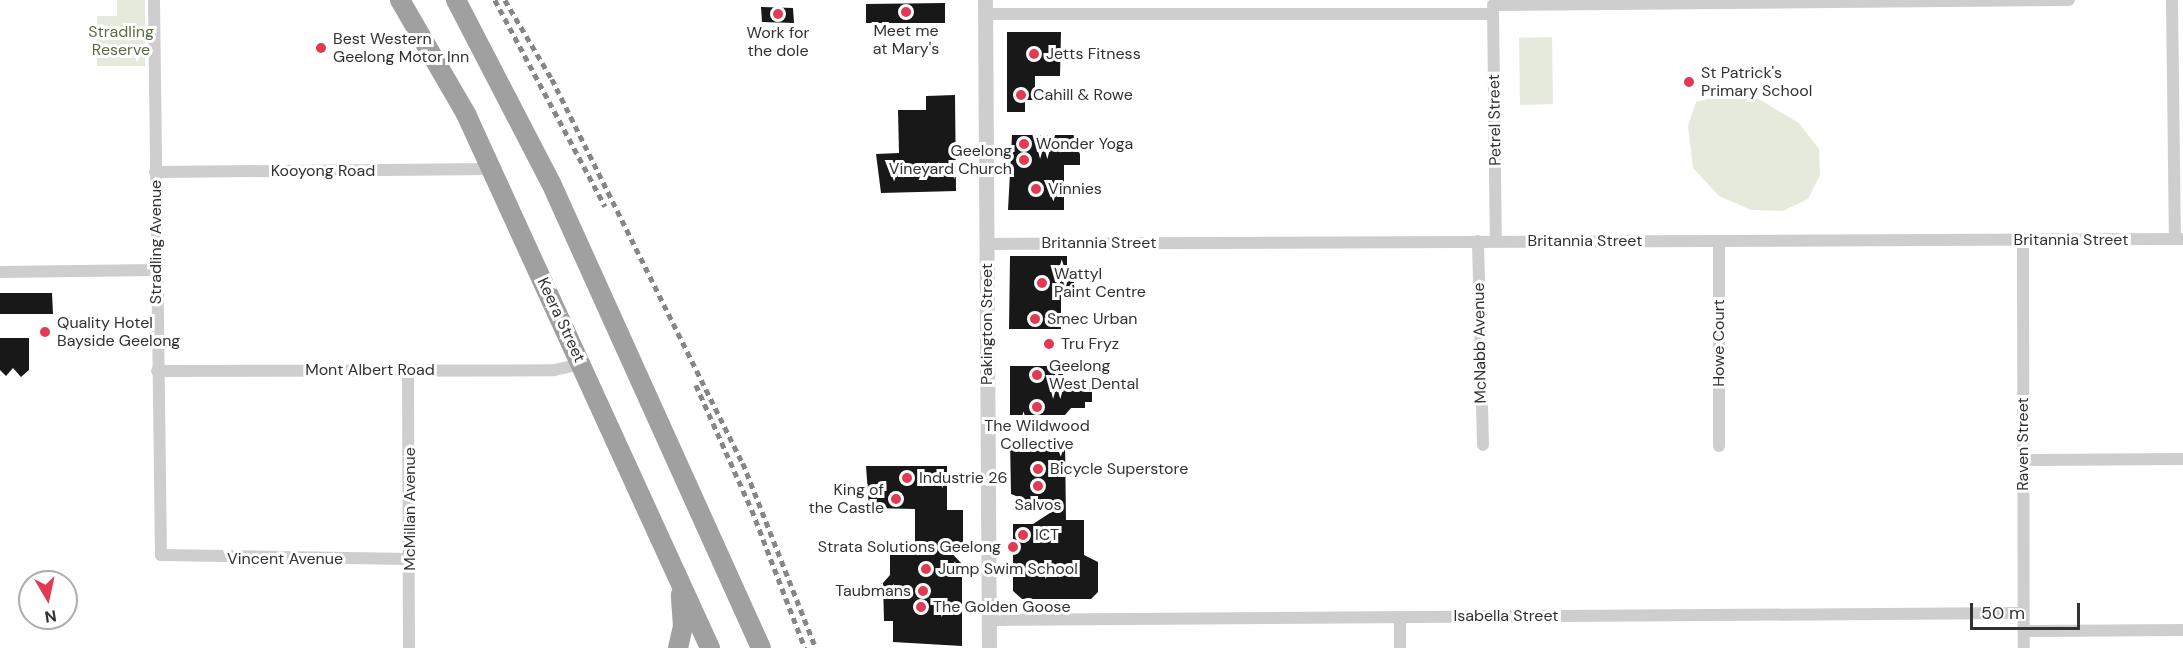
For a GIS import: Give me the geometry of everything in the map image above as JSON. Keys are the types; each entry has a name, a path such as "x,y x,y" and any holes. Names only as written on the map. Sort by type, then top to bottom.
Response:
{"highway":[{"path":"441,0 517,114"},
{"path":"456,0 517,114 761,648"},
{"name":"Keera Street","path":"400,3 441,67 491,169 710,648"},
{"path":"676,572 683,617 678,648"}],"street":[{"name":"Stradling Avenue","path":"154,0 155,270 161,555"},
{"path":"985,7 1493,7 2069,0"},
{"path":"2172,0 2179,239"},
{"name":"Pakington Street","path":"985,7 989,648"},
{"name":"Petrel Street","path":"1493,7 1496,241"},
{"name":"Kooyong Road","path":"155,172 491,169"},
{"name":"Britannia Street","path":"986,244 2179,239"},
{"name":"Howe Court","path":"1719,240 1719,446"},
{"name":"Raven Street","path":"2023,240 2024,648"},
{"name":"McNabb Avenue","path":"1478,241 1482,445"},
{"path":"0,272 155,270"},
{"name":"Mont Albert Road","path":"157,371 554,370 582,364"},
{"name":"McMillan Avenue","path":"408,370 409,648"},
{"path":"2023,460 2183,459"},
{"name":"Vincent Avenue","path":"161,555 410,559"},
{"name":"Isabella Street","path":"989,620 2023,613"},
{"path":"1400,617 1400,648"},
{"path":"2024,631 2183,630"}],"green space":[{"name":"Stradling Reserve","path":"117,0 145,0 145,66 97,66 97,16 117,16"},
{"path":"1552,37 1553,104 1520,105 1519,38"},
{"path":"1730,93 1757,98 1799,123 1819,149 1820,175 1808,199 1783,211 1751,210 1719,196 1693,168 1688,126 1696,102"}],"building":[{"name":"Meet me at Mary's","path":"945,3 945,23 866,23 866,4"},
{"name":"Work for the dole","path":"761,7 793,8 794,23 762,22"},
{"name":"Jetts Fitness","path":"1007,32 1061,32 1060,76 1035,76 1035,100 1025,100 1025,112 1007,112"},
{"path":"955,95 956,191 881,193 876,154 899,153 898,110 926,110 926,96"},
{"path":"1012,135 1080,135 1080,165 1064,165 1064,210 1008,210"},
{"path":"1010,256 1067,256 1067,273 1074,273 1074,292 1061,292 1061,329 1009,329"},
{"path":"0,293 52,293 53,314 0,314"},
{"path":"0,338 29,338 29,370 21,377 13,368 6,376 0,370"},
{"path":"1010,366 1063,366 1063,387 1092,387 1092,402 1085,402 1085,408 1071,408 1065,415 1010,415"},
{"path":"1010,440 1065,441 1066,520 1084,520 1084,555 1098,562 1098,592 1091,599 1022,599 1013,591 1013,524 1033,524 1053,511 1011,494"},
{"path":"866,466 947,466 947,510 963,510 963,543 943,544 962,564 962,646 893,642 893,621 884,621 883,583 890,575 890,555 915,555 915,509 869,508"}],"railway":[{"path":"495,0 605,206"},
{"path":"505,0 552,79 743,463 816,648"},
{"path":"696,385 752,510 805,648"}],"place":[{"name":"Meet me at Mary's","path":"906,12"},
{"name":"Work for the dole","path":"778,14"},
{"name":"Best Western Geelong Motor Inn","path":"321,48"},
{"name":"Jetts Fitness","path":"1034,54"},
{"name":"St Patrick's Primary School","path":"1689,82"},
{"name":"Cahill & Rowe","path":"1021,95"},
{"name":"Wonder Yoga","path":"1024,144"},
{"name":"Geelong Vineyard Church","path":"1024,160"},
{"name":"Vinnies","path":"1036,189"},
{"name":"Wattyl Paint Centre","path":"1042,283"},
{"name":"Smec Urban","path":"1035,319"},
{"name":"Quality Hotel Bayside Geelong","path":"45,332"},
{"name":"Tru Fryz","path":"1049,344"},
{"name":"Geelong West Dental","path":"1037,375"},
{"name":"The Wildwood Collective","path":"1037,407"},
{"name":"Bicycle Superstore","path":"1038,469"},
{"name":"Industrie 26","path":"907,478"},
{"name":"Salvos","path":"1038,486"},
{"name":"King of the Castle","path":"896,499"},
{"name":"ICT","path":"1023,535"},
{"name":"Strata Solutions Geelong","path":"1013,547"},
{"name":"Jump Swim School","path":"926,569"},
{"name":"Taubmans","path":"923,591"},
{"name":"The Golden Goose","path":"921,607"}]}
